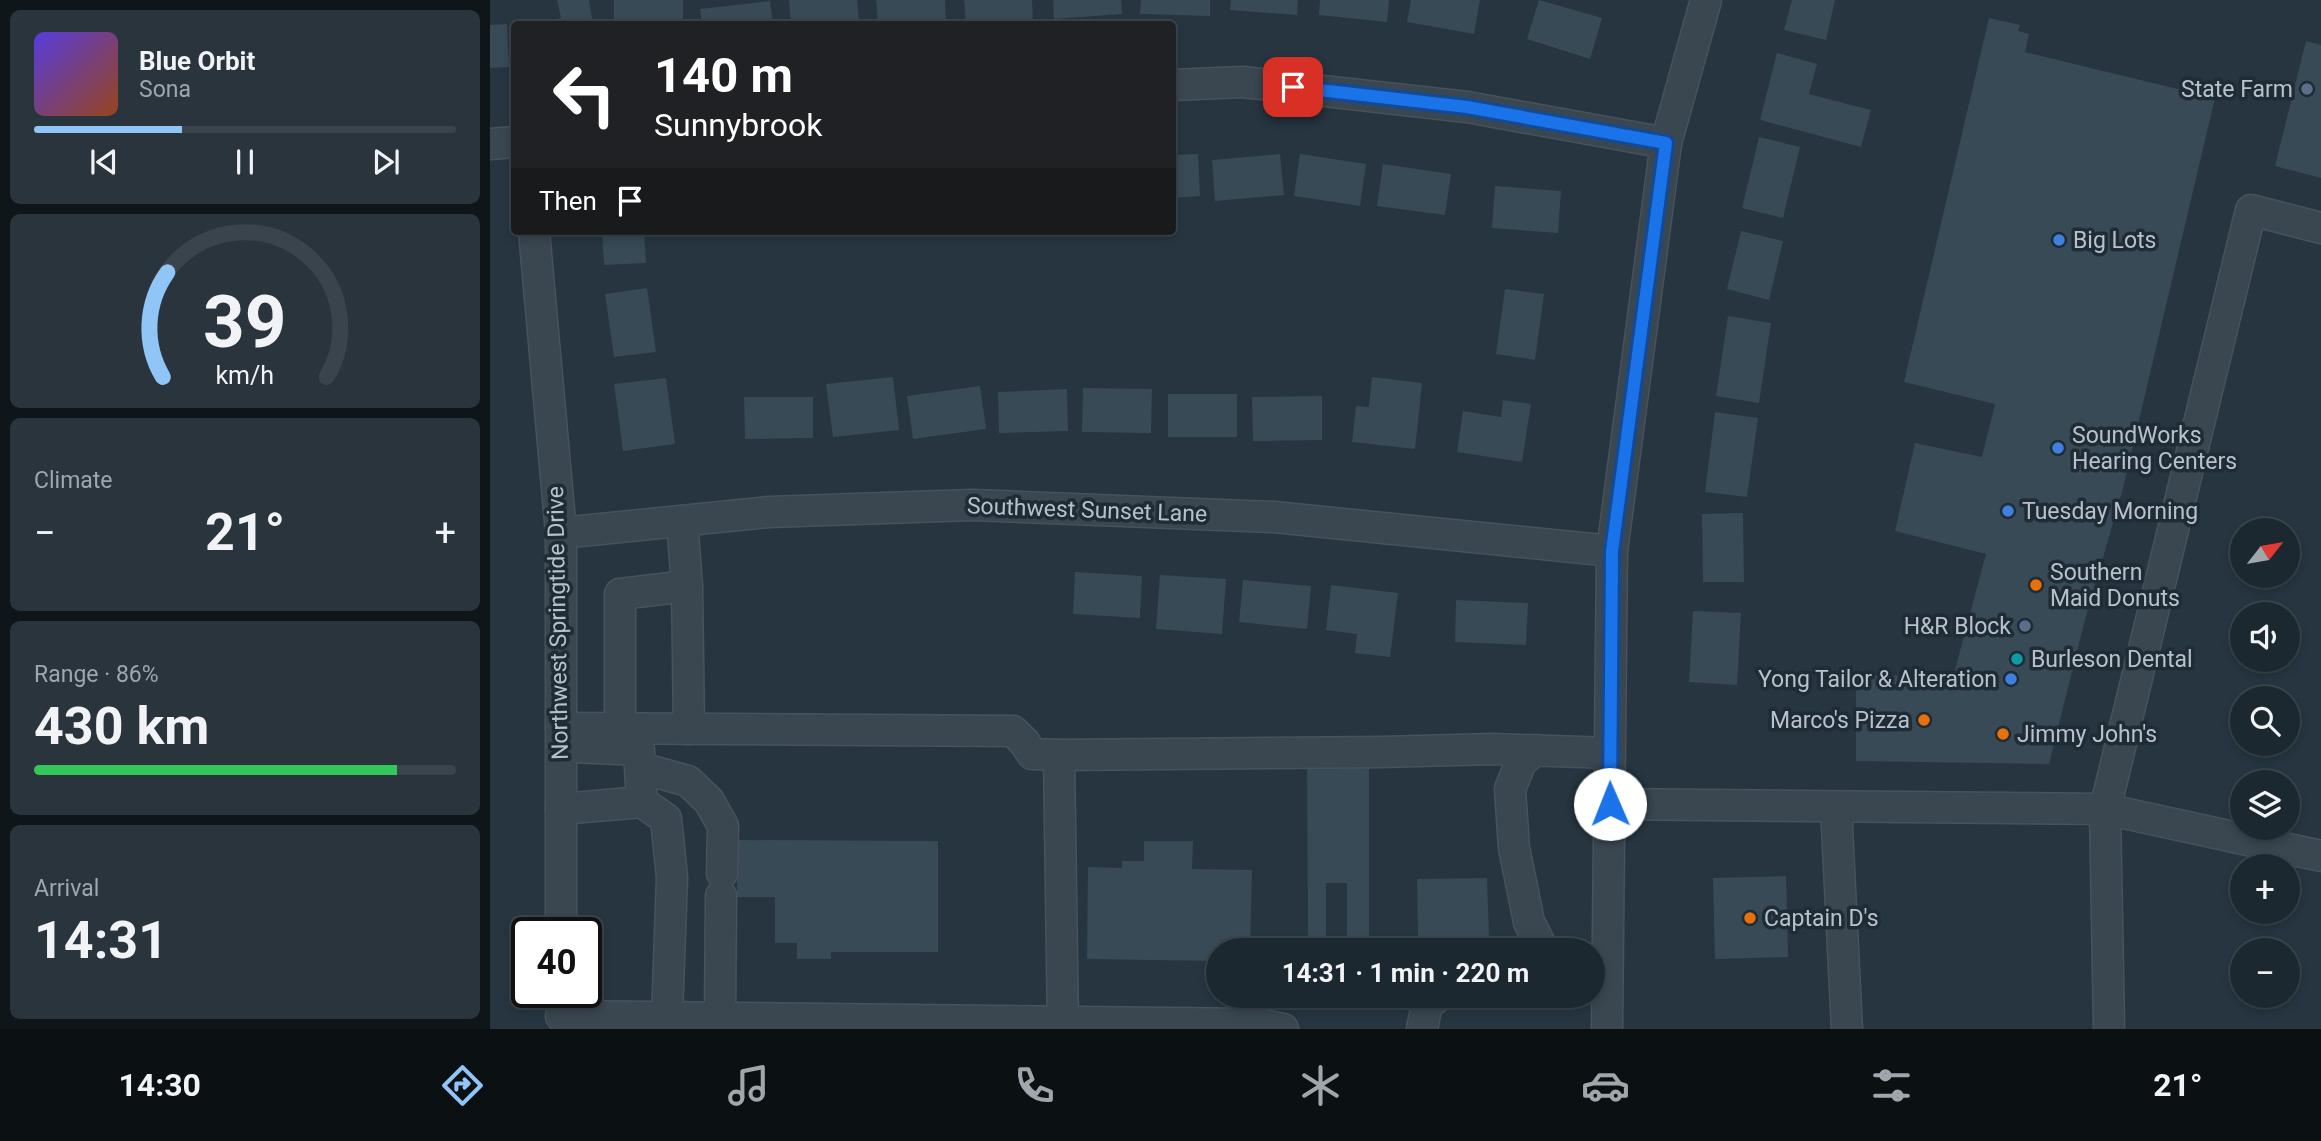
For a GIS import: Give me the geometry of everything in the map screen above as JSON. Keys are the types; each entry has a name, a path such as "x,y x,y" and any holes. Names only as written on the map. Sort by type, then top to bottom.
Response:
{"street":[{"path":"1602,938 1610,804 1612,551 1666,143 1706,0"},
{"path":"1176,85 1243,82 1454,106 1666,143"},
{"path":"490,144 511,142"},
{"path":"2109,1029 2105,809 2251,210 2321,228"},
{"name":"Northwest Springtide Drive","path":"534,235 561,533 561,917"},
{"name":"Southwest Sunset Lane","path":"561,533 769,512 972,505 1273,517 1612,551"},
{"path":"682,521 687,586 689,729"},
{"path":"620,728 620,594 687,586"},
{"path":"561,737 620,728 1013,731 1032,754 1059,755 1535,750 1609,753"},
{"path":"561,737 639,750 642,802"},
{"path":"1535,750 1521,762 1510,789 1514,848 1529,922 1538,938"},
{"path":"1059,755 1063,1026"},
{"path":"641,768 688,780 709,801 723,826 720,1019"},
{"path":"561,809 642,802 666,819 672,877 667,1018"},
{"path":"1610,804 2105,809 2321,856"},
{"path":"1836,807 1847,1029"},
{"path":"1422,1029 1426,1008"},
{"path":"1604,1008 1607,1029"},
{"path":"561,1012 667,1018 917,1025 1259,1024 1283,1029"}],"building":[{"path":"557,0 589,0 592,21 546,21 561,18"},
{"path":"614,0 683,0 683,21 614,21"},
{"path":"789,0 857,0 859,21 791,21"},
{"path":"876,0 945,0 946,21 878,21"},
{"path":"964,0 1032,0 1033,21 966,21"},
{"path":"1053,0 1121,0 1122,14 1054,19"},
{"path":"1141,0 1210,0 1210,16 1140,14"},
{"path":"1231,0 1298,0 1297,15 1230,10"},
{"path":"1320,0 1389,0 1387,22 1319,15"},
{"path":"1411,0 1480,0 1474,34 1407,22"},
{"path":"1539,0 1602,18 1590,59 1527,39"},
{"path":"1792,0 1835,0 1826,40 1784,30"},
{"path":"770,1 773,21 702,21 700,9"},
{"path":"1989,18 2020,25 2018,31 2029,34 2025,52 2215,98 2122,492 2086,616 2049,764 1856,761 1856,675 1953,677 1986,554 1895,531 1915,443 1982,457 1995,404 1904,382"},
{"path":"507,24 509,67 490,68 490,25"},
{"name":"State Farm","path":"2306,41 2321,45 2321,178 2275,166"},
{"path":"1777,53 1817,64 1809,94 1871,110 1861,147 1760,120"},
{"path":"1759,137 1800,147 1783,218 1742,208"},
{"path":"1198,154 1200,196 1176,198 1176,155"},
{"path":"1280,154 1284,195 1215,201 1212,160"},
{"path":"1300,154 1366,164 1360,206 1294,196"},
{"path":"1383,164 1451,174 1445,215 1377,206"},
{"path":"1495,186 1561,191 1558,233 1492,228"},
{"path":"1741,231 1783,241 1769,300 1727,289"},
{"path":"602,235 644,235 646,263 604,265"},
{"path":"647,288 656,352 614,357 605,294"},
{"path":"1505,289 1544,294 1535,360 1496,354"},
{"path":"1728,316 1771,323 1759,403 1716,396"},
{"path":"893,377 899,430 833,437 826,384"},
{"path":"1372,377 1422,383 1415,449 1352,442 1356,406 1369,407"},
{"path":"666,378 675,444 623,451 614,384"},
{"path":"980,386 986,429 913,439 907,396"},
{"path":"1083,388 1152,389 1151,433 1082,432"},
{"path":"1067,389 1068,431 999,433 998,392"},
{"path":"1168,394 1237,394 1237,437 1168,437"},
{"path":"1322,396 1322,440 1253,441 1252,397"},
{"path":"744,397 813,397 813,438 745,439"},
{"path":"1503,400 1531,404 1522,462 1457,452 1463,411 1501,417"},
{"path":"1715,412 1758,418 1747,497 1705,492"},
{"path":"1743,513 1744,582 1703,582 1702,514"},
{"path":"1075,572 1142,576 1140,618 1073,614"},
{"path":"1160,575 1226,579 1222,634 1156,629"},
{"path":"1243,580 1311,586 1307,629 1239,622"},
{"path":"1331,585 1398,593 1390,657 1355,653 1357,634 1326,630"},
{"path":"1456,600 1528,603 1526,645 1455,642"},
{"path":"1693,611 1741,613 1737,685 1689,682"},
{"path":"1307,766 1369,767 1369,938 1347,938 1347,883 1326,883 1326,938 1308,938"},
{"path":"737,840 938,841 938,952 831,952 831,959 797,959 797,943 775,943 775,897 737,897"},
{"path":"1144,841 1193,841 1192,869 1252,870 1250,938 1206,938 1206,961 1087,959 1088,867 1122,868 1122,861 1144,861"},
{"name":"Captain D's","path":"1786,876 1788,957 1715,959 1713,878"},
{"path":"1487,878 1489,936 1418,937 1417,879"}],"place":[{"name":"State Farm","path":"2307,89"},
{"name":"Big Lots","path":"2059,240"},
{"name":"SoundWorks Hearing Centers","path":"2058,448"},
{"name":"Tuesday Morning","path":"2008,511"},
{"name":"Southern Maid Donuts","path":"2036,585"},
{"name":"H&R Block","path":"2025,626"},
{"name":"Burleson Dental","path":"2017,659"},
{"name":"Yong Tailor & Alteration","path":"2011,679"},
{"name":"Marco's Pizza","path":"1924,720"},
{"name":"Jimmy John's","path":"2003,734"},
{"name":"Captain D's","path":"1750,918"}],"route":[{"path":"1293,87 1467,107 1666,143 1612,551 1610,804"}]}
